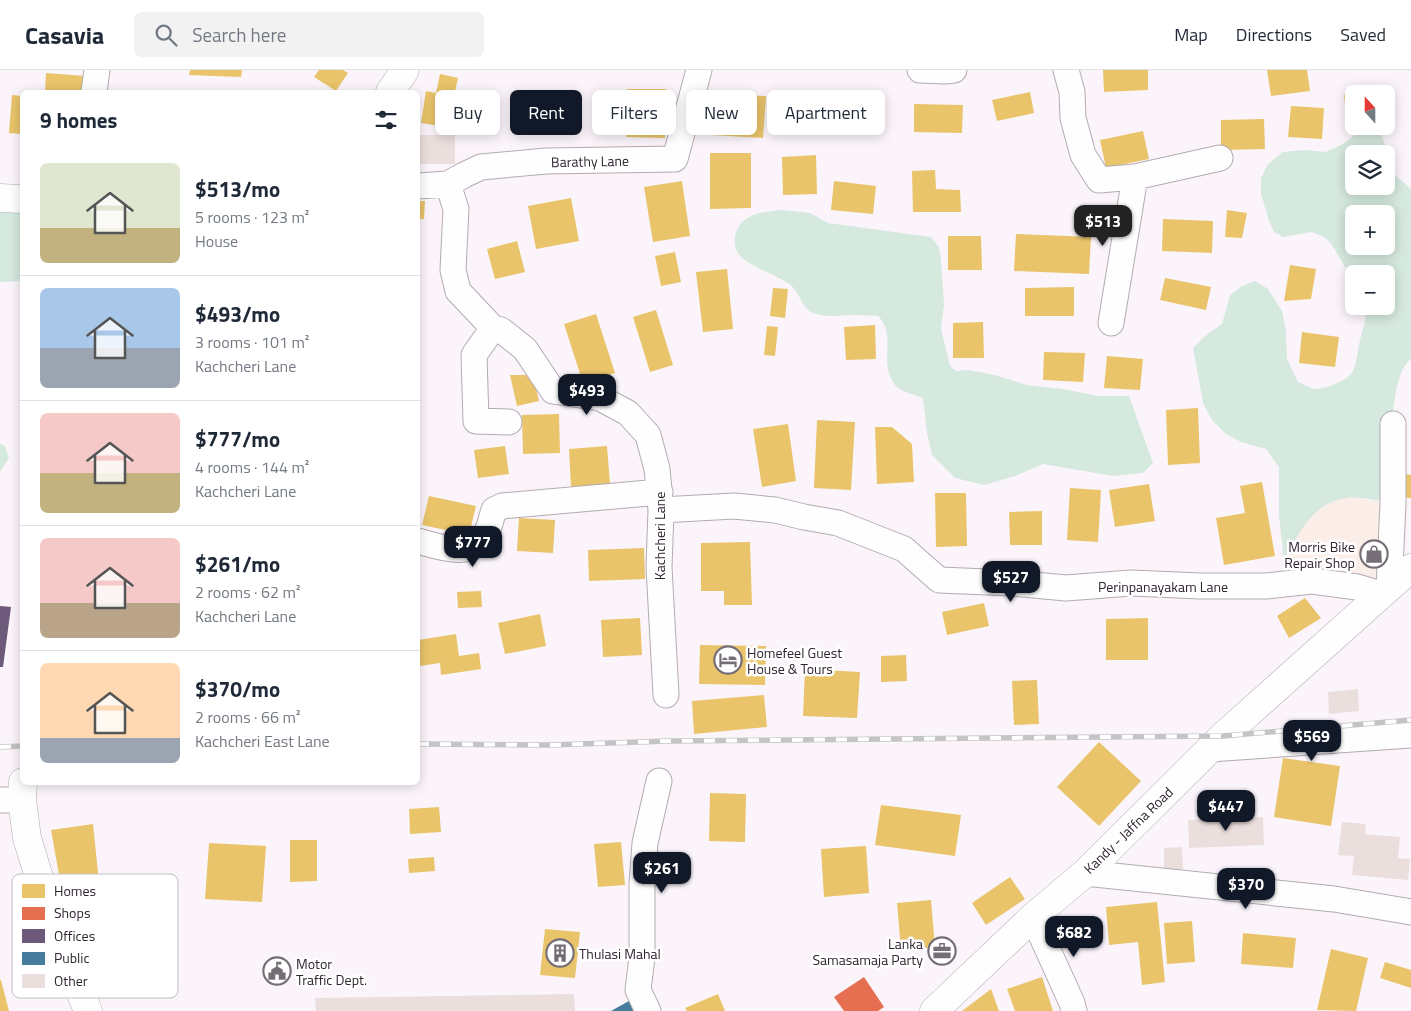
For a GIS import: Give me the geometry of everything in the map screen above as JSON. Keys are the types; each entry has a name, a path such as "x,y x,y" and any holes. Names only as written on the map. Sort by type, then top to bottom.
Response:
{"main road":[{"path":"391,90 405,70"},
{"path":"0,198 20,199"},
{"name":"Kandy - Jaffna Road","path":"934,1011 1033,917 1085,872 1210,749 1411,568"},
{"path":"15,794 37,874"},
{"path":"83,998 88,1011"}],"street":[{"path":"94,90 97,70"},
{"name":"Barathy Lane","path":"420,186 448,184 481,167 555,161 675,159 699,70"},
{"path":"920,70 954,70"},
{"path":"1066,70 1072,92 1073,118 1083,154 1099,180 1136,177 1220,158"},
{"path":"1111,323 1136,177"},
{"name":"Kachcheri Lane","path":"448,184 456,209 453,270 458,291 493,328 501,330 525,349 553,391 600,398 628,413 648,434 657,469 661,501 659,567 666,695"},
{"path":"493,328 474,356 476,421 509,422"},
{"path":"1385,591 1393,504 1393,424"},
{"name":"Perinpanayakam Lane","path":"420,541 461,550 474,547 486,533 494,510 502,506 661,501 775,510 838,523 904,549 939,580 1012,583 1066,588 1131,583 1266,586 1312,581 1385,591"},
{"path":"1210,749 1411,735"},
{"path":"648,1011 638,990 642,957 644,844 659,781"},
{"path":"1085,872 1334,899 1411,912"},
{"path":"1033,917 1074,1011"}],"shaded area":[{"path":"1348,497 1393,504 1389,588 1283,578 1284,560 1309,518 1331,502"}],"green space":[{"path":"1354,135 1381,135 1385,145 1345,145 1345,195 1395,195 1395,175 1411,189 1411,358 1404,367 1395,396 1392,434 1393,504 1347,498 1325,506 1308,520 1284,560 1279,516 1279,467 1266,449 1241,442 1226,434 1212,420 1203,403 1193,348 1206,335 1222,324 1230,295 1242,286 1255,281 1268,289 1282,311 1286,331 1287,359 1298,382 1320,389 1340,382 1353,371 1365,323 1365,315 1395,315 1395,265 1345,265 1345,267 1326,238 1312,232 1283,237 1274,232 1269,221 1261,194 1261,178 1268,164 1283,152 1305,150 1326,152 1343,144"},
{"path":"0,198 20,199 20,281 0,282"},
{"path":"783,210 810,213 828,223 931,237 939,247 941,260 944,304 941,329 950,366 956,371 968,370 995,375 1027,385 1063,389 1098,396 1129,396 1153,463 1143,473 1113,476 1043,464 1015,476 984,485 955,478 932,455 927,433 923,398 901,390 893,382 887,365 886,331 884,323 878,316 829,316 813,313 809,311 793,287 747,262 738,253 735,246 735,237 741,223 753,215"},
{"path":"0,444 5,446 9,458 0,472"}],"building: Homes":[{"path":"190,70 242,70 241,77 189,75"},
{"path":"319,70 343,70 348,73 337,90 314,77"},
{"path":"1103,70 1148,70 1148,90 1104,92"},
{"path":"1267,70 1307,70 1310,91 1271,96"},
{"path":"46,73 85,76 84,90 45,90"},
{"path":"440,74 458,78 455,90 437,90"},
{"path":"627,89 666,89 666,90"},
{"path":"426,91 435,93 435,125 421,123"},
{"path":"1030,92 1034,113 997,121 992,100"},
{"path":"12,95 20,96 20,134 9,133"},
{"path":"757,95 766,96 763,138 711,135 757,135"},
{"path":"914,104 963,105 962,133 914,132"},
{"path":"1291,106 1324,108 1322,139 1288,137"},
{"path":"1264,119 1265,149 1221,150 1221,120"},
{"path":"1143,131 1149,159 1106,168 1100,140"},
{"path":"626,135 665,135 665,138 626,137"},
{"path":"710,153 751,153 751,208 710,209"},
{"path":"816,155 817,194 783,195 782,157"},
{"path":"935,170 936,189 960,190 961,212 913,212 912,171"},
{"path":"682,181 690,236 653,242 644,187"},
{"path":"834,181 876,186 873,214 831,210"},
{"path":"571,198 579,241 536,249 528,206"},
{"path":"420,201 425,201 424,219 420,219"},
{"path":"1227,210 1247,213 1242,238 1225,237"},
{"path":"1163,219 1213,221 1212,253 1162,251"},
{"path":"1016,234 1091,237 1089,274 1014,271"},
{"path":"948,236 981,236 982,270 948,270"},
{"path":"517,241 525,272 495,279 487,249"},
{"path":"675,252 681,282 661,286 655,256"},
{"path":"1290,265 1316,269 1311,299 1284,301"},
{"path":"727,269 733,329 703,332 696,272"},
{"path":"1165,278 1211,287 1206,310 1160,300"},
{"path":"1074,287 1074,316 1025,316 1025,288"},
{"path":"773,288 788,289 785,318 770,316"},
{"path":"656,310 673,365 650,372 633,317"},
{"path":"596,314 615,373 583,383 564,324"},
{"path":"983,322 984,358 953,358 953,323"},
{"path":"875,325 876,359 846,360 844,327"},
{"path":"767,326 778,327 775,356 764,355"},
{"path":"1302,332 1339,337 1335,367 1299,363"},
{"path":"1044,352 1085,353 1083,382 1043,380"},
{"path":"1107,356 1143,359 1140,390 1104,388"},
{"path":"510,375 533,375 539,401 517,406"},
{"path":"1198,408 1200,463 1168,465 1166,410"},
{"path":"559,414 560,453 523,454 522,415"},
{"path":"817,420 855,422 851,490 814,488"},
{"path":"788,424 796,481 762,487 753,429"},
{"path":"875,427 892,427 912,444 914,482 877,484"},
{"path":"505,446 509,474 478,478 474,450"},
{"path":"607,446 610,484 571,487 569,449"},
{"path":"1401,473 1411,475 1411,498 1398,497"},
{"path":"1262,482 1275,556 1224,565 1216,518 1245,513 1240,486"},
{"path":"1149,484 1155,521 1115,527 1109,490"},
{"path":"1070,488 1101,490 1098,542 1067,540"},
{"path":"935,493 966,493 967,546 936,547"},
{"path":"429,496 476,506 469,535 422,525"},
{"path":"1042,511 1042,545 1010,545 1009,512"},
{"path":"519,518 555,520 553,553 517,551"},
{"path":"750,542 752,605 724,605 724,591 701,591 701,543"},
{"path":"644,548 645,579 589,581 588,550"},
{"path":"481,591 482,607 458,608 457,592"},
{"path":"1305,598 1321,618 1289,638 1277,616"},
{"path":"984,603 989,626 947,635 942,612"},
{"path":"540,614 546,646 505,654 498,623"},
{"path":"640,618 642,655 603,657 601,620"},
{"path":"1148,618 1148,660 1106,660 1106,619"},
{"path":"456,634 459,656 479,653 481,669 441,675 440,663 420,666 420,640"},
{"path":"700,645 766,646 765,685 699,684"},
{"path":"906,655 907,681 881,682 881,656"},
{"path":"805,669 860,672 857,718 803,716"},
{"path":"1037,680 1039,724 1014,725 1012,681"},
{"path":"764,695 767,727 694,734 692,701"},
{"path":"1099,742 1141,781 1099,826 1057,787"},
{"path":"1283,758 1340,766 1331,826 1274,817"},
{"path":"710,793 746,794 745,842 709,841"},
{"path":"881,805 961,815 955,856 875,845"},
{"path":"439,807 441,832 410,834 409,809"},
{"path":"93,824 98,874 59,874 51,830"},
{"path":"290,840 317,840 317,881 290,882"},
{"path":"621,842 625,885 598,887 594,844"},
{"path":"209,843 266,846 262,902 205,899"},
{"path":"866,846 869,893 824,897 821,849"},
{"path":"434,857 435,871 409,873 408,859"},
{"path":"1010,877 1025,899 986,925 972,903"},
{"path":"931,900 935,947 901,950 897,903"},
{"path":"1157,902 1165,982 1142,985 1138,942 1109,945 1106,907"},
{"path":"1192,921 1195,962 1167,964 1164,923"},
{"name":"Thulasi Mahal","path":"545,929 580,932 575,978 540,975"},
{"path":"1243,933 1296,938 1293,968 1241,964"},
{"path":"1331,949 1368,958 1356,1011 1317,1010"},
{"path":"1385,962 1411,970 1411,988 1380,978"},
{"path":"1042,977 1053,1011 1015,1011 1007,989"},
{"path":"1,980 9,1011 0,1011"},
{"path":"991,989 999,1011 962,1011"},
{"path":"718,994 725,1011 687,1011 685,1008"}],"building: Shops":[{"path":"864,977 884,1007 878,1011 844,1011 834,997"}],"building: Offices":[{"path":"0,606 11,607 3,667 0,667"}],"building: Public":[{"path":"629,1001 635,1011 611,1011"}],"building: Other":[{"path":"420,135 455,135 455,164 420,164"},
{"path":"1358,689 1359,711 1329,714 1328,692"},
{"path":"1263,817 1264,845 1189,848 1188,820"},
{"path":"1342,822 1366,824 1365,834 1400,837 1398,858 1410,859 1408,880 1352,875 1354,856 1338,855"},
{"path":"1182,847 1183,869 1164,870 1164,848"},
{"path":"574,994 575,1011 316,1011 315,998"}],"railway":[{"path":"420,744 551,745 668,741 1223,736 1411,720"},
{"path":"0,747 20,746"}],"place":[{"name":"Morris Bike Repair Shop","path":"1374,554"},
{"name":"Homefeel Guest House & Tours","path":"728,660"},
{"name":"Lanka Samasamaja Party","path":"942,951"},
{"name":"Thulasi Mahal","path":"560,953"},
{"name":"Motor Traffic Dept.","path":"277,971"}]}
